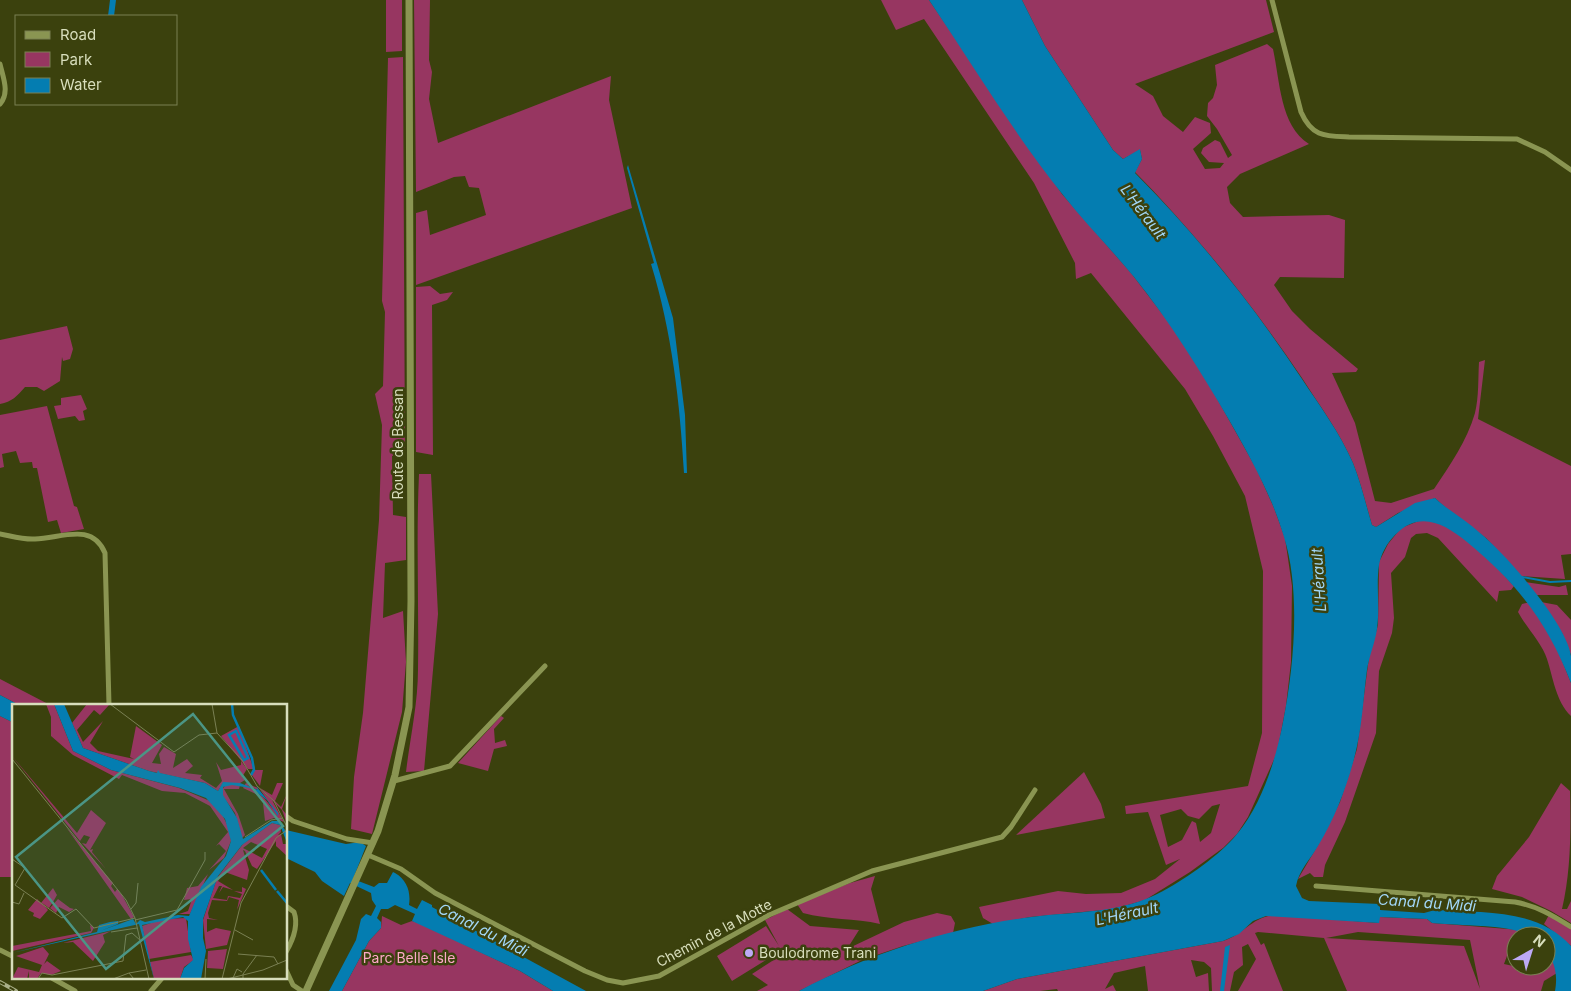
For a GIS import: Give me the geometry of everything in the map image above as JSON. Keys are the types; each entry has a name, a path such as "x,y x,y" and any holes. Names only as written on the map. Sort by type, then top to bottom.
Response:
{"main road":[{"name":"Route de Bessan","path":"304,991 373,843 395,778 410,688 409,0"}],"street":[{"path":"1272,0 1301,112 1305,121 1323,136 1517,139 1545,152 1571,170"},
{"path":"0,64 6,87 0,104"},
{"path":"0,534 34,540 71,534 89,535 100,541 105,553 109,704"},
{"path":"395,778 450,766 545,666"},
{"name":"Chemin de la Motte","path":"368,855 401,869 435,892 585,971 615,982 632,983 668,972 769,915 872,871 1002,837 1011,828 1035,790"},
{"path":"288,817 293,821 347,839 373,843"},
{"path":"1316,886 1514,902 1531,905 1549,912 1571,927"},
{"path":"288,908 294,912 296,920 293,940 288,949"},
{"path":"0,950 12,956"},
{"path":"288,974 293,985 304,991"},
{"path":"52,978 75,991"},
{"path":"151,991 162,978"}],"green space":[{"path":"386,0 402,0 402,51 386,52"},
{"path":"414,0 430,0 429,60 432,72 429,99 438,143 611,76 609,100 632,208 416,285 416,213 427,210 430,235 486,215 479,188 469,187 465,176 454,177 416,192"},
{"path":"881,0 929,0 1062,194 1131,273 1180,337 1201,370 1257,470 1285,538 1292,586 1291,662 1286,706 1277,753 1248,817 1237,834 1223,848 1190,872 1145,900 1114,909 1030,917 993,924 983,918 979,907 1058,891 1086,894 1121,893 1155,879 1180,859 1166,865 1148,812 1126,814 1125,806 1248,786 1262,733 1263,571 1245,496 1185,389 1091,273 1076,279 1075,263 1034,183 924,19 896,30","holes":["1220,804 1211,833 1200,842 1196,823 1192,821 1182,840 1168,847 1160,815 1181,809 1188,816 1199,819 1212,806"]},
{"path":"1022,0 1266,0 1274,32 1135,84 1153,96 1163,116 1183,132 1195,117 1210,123 1211,133 1193,149 1205,169 1220,168 1224,163 1209,162 1201,153 1203,148 1215,140 1220,142 1228,158 1232,155 1207,116 1208,103 1213,98 1217,85 1215,65 1267,44 1273,49 1287,114 1299,136 1309,144 1240,174 1227,187 1230,203 1243,217 1329,215 1345,220 1344,278 1280,277 1274,285 1292,311 1310,329 1358,369 1356,372 1332,373 1355,423 1375,501 1391,503 1434,489 1458,453 1472,423 1477,401 1479,362 1485,360 1478,419 1571,466 1571,554 1561,555 1565,579 1521,576 1486,538 1435,498 1398,513 1376,527 1372,525 1348,452 1302,378 1264,324 1223,271 1180,220 1135,172 1142,159 1140,150 1123,159 1113,150 1045,46"},
{"path":"403,57 405,455 392,456 393,515 406,517 406,560 385,563 383,618 403,611 406,662 402,712 372,834 351,829 354,777 363,713 379,520 382,425 375,394 383,386 385,312 382,301 388,58"},
{"path":"430,286 440,294 453,292 447,300 432,305 433,455 416,452 416,287"},
{"path":"67,326 73,349 70,359 63,361 62,357 60,381 44,391 37,387 25,387 17,396 0,404 0,340"},
{"path":"81,395 87,409 83,411 85,420 79,421 75,416 58,419 54,406 61,405 61,398"},
{"path":"47,406 74,506 77,507 84,529 61,533 57,520 48,522 37,468 33,468 32,462 20,463 16,451 2,454 4,467 0,468 0,415"},
{"path":"419,474 431,474 438,614 424,771 406,772 418,682"},
{"path":"1421,520 1434,522 1446,527 1472,544 1514,586 1511,590 1499,591 1497,602 1438,538 1427,533 1416,534 1411,538 1405,557 1391,573 1394,618 1392,633 1379,671 1376,733 1345,822 1325,865 1323,877 1314,877 1310,873 1298,879 1340,802 1357,749 1369,657 1378,625 1379,562 1388,544 1401,528"},
{"path":"1525,582 1559,587 1566,585 1568,595 1536,595"},
{"path":"1531,602 1555,643 1571,683 1571,716 1558,697 1545,653 1518,612 1522,604"},
{"path":"1541,602 1557,605 1571,620 1571,655 1562,633"},
{"path":"0,679 48,704 17,704 0,695"},
{"path":"0,716 12,722 12,877 0,877"},
{"path":"501,716 504,718 494,729 495,743 505,740 507,746 494,749 488,771 458,763"},
{"path":"1084,772 1101,804 1105,818 1016,835"},
{"path":"1561,783 1570,791 1569,865 1562,909 1567,909 1571,901 1571,923 1522,897 1492,889 1497,876 1529,837"},
{"path":"875,876 871,889 880,924 803,913 797,904 850,883"},
{"path":"787,909 810,926 859,930 847,949 904,922 937,913 951,916 955,923 953,933 903,946 862,960 799,991 757,991 768,985 752,974 783,954 782,950 732,981 717,956 766,926 779,946 765,920"},
{"path":"1274,915 1379,923 1379,917 1427,919 1432,923 1506,929 1506,958 1504,964 1506,964 1506,976 1552,976 1544,981 1541,991 1347,991 1324,938 1258,932 1255,933 1261,945 1264,943 1283,991 1238,991 1256,959 1248,944 1242,947 1243,965 1234,972 1230,991 1212,991 1211,968 1204,962 1191,960 1196,977 1208,973 1209,991 1148,991 1145,966 1114,973 1105,989 1113,985 1116,991 1058,991 1057,989 1040,991 983,991 1017,979 1223,941 1260,919","holes":["1358,932 1470,940 1480,989 1464,946 1326,938"]},
{"path":"1549,915 1571,929 1571,946 1556,934 1556,926 1546,926 1544,924"},
{"name":"Parc Belle Isle","path":"382,916 401,925 412,921 421,924 520,971 553,991 342,991 369,941 381,928"}],"water":[{"path":"110,0 116,0 114,15 108,15"},
{"name":"L'Hérault","path":"929,0 1022,0 1045,46 1113,150 1123,159 1140,149 1142,159 1135,173 1202,246 1244,298 1323,410 1353,463 1372,525 1376,527 1415,503 1435,498 1475,528 1505,557 1534,590 1559,626 1567,642 1571,656 1571,683 1552,641 1529,605 1485,557 1449,529 1431,522 1413,523 1404,527 1395,535 1387,545 1379,565 1377,629 1367,670 1357,748 1334,815 1324,836 1297,880 1296,886 1302,898 1309,901 1380,904 1380,910 1424,913 1435,910 1508,915 1544,926 1506,926 1506,929 1432,923 1427,919 1380,917 1379,923 1266,916 1253,921 1239,934 1223,941 1017,979 983,991 799,991 854,965 941,935 1031,917 1115,908 1131,904 1163,891 1203,866 1237,834 1261,795 1276,751 1287,700 1293,654 1294,605 1293,581 1284,537 1267,492 1218,401 1172,329 1134,277 1071,205 1045,172"},
{"path":"628,165 673,318 685,415 687,473 684,473 680,420 670,342 651,264 654,263 627,168"},
{"path":"0,695 17,704 12,704 12,722 0,716"},
{"path":"288,830 346,844 360,842 366,846 353,879 374,887 379,883 387,883 393,872 403,879 407,887 409,905 417,909 422,900 586,991 553,991 520,971 412,921 415,914 395,905 388,909 381,909 377,918 381,922 381,928 369,941 342,991 329,991 356,940 361,919 366,914 371,916 376,906 372,900 371,893 350,883 344,896 322,881 315,872 288,859"},
{"path":"1556,933 1571,946 1571,991 1555,991"},
{"path":"1230,945 1224,991 1220,991 1225,947"}],"waterway":[{"path":"1522,577 1550,582 1571,581"}],"railway":[{"path":"0,982 16,991"}],"place":[{"name":"Boulodrome Trani","path":"749,953"}],"water label":[{"name":"Canal du Midi","path":"1427,903"},
{"name":"Canal du Midi","path":"483,930"}]}
